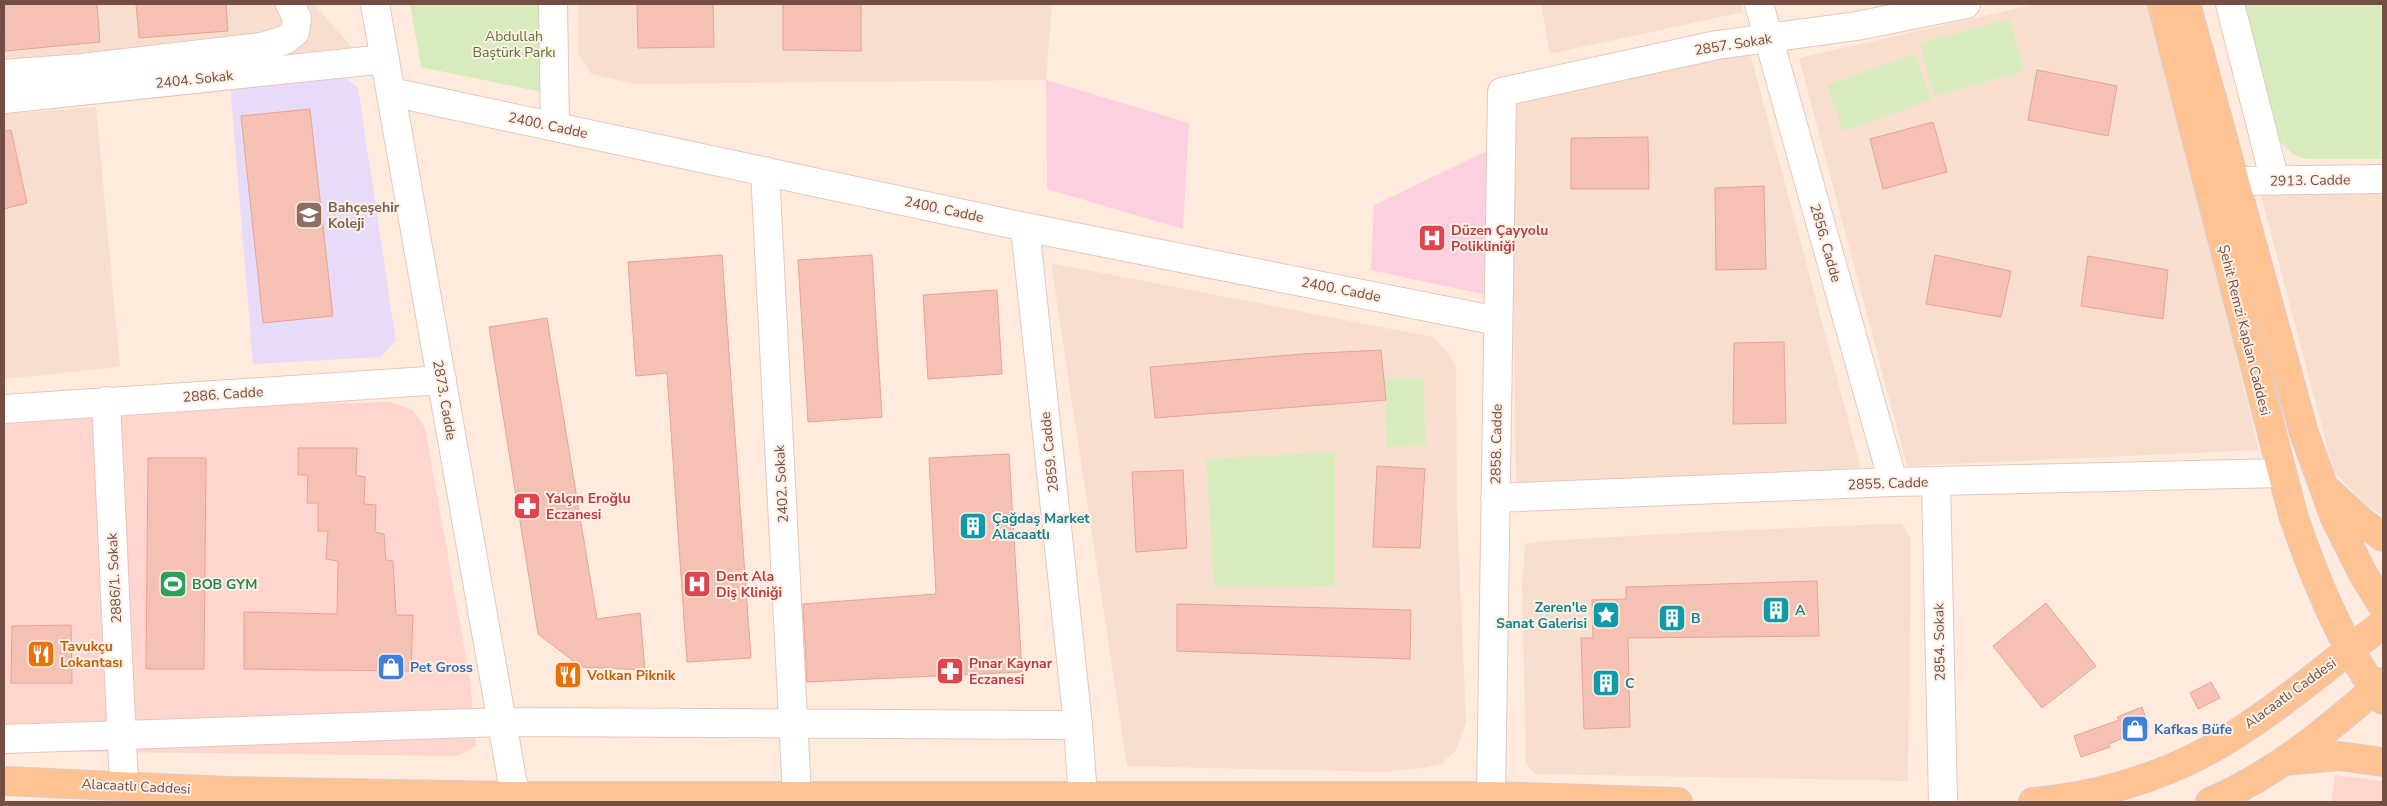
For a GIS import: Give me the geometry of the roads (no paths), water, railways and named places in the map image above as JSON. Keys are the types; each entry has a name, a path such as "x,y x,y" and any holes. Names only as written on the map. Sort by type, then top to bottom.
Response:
{"main road":[{"name":"Şehit Remzi Kaplan Caddesi","path":"2162,4 2282,473 2303,543 2350,648 2380,690"},
{"name":"Şehit Remzi Kaplan Caddesi","path":"2186,4 2304,433 2320,483 2349,547 2383,606"},
{"path":"2320,483 2362,522 2383,537"},
{"name":"Alacaatlı Caddesi","path":"2033,802 2066,799 2127,783 2184,762 2211,749 2273,708 2383,624"},
{"path":"2210,802 2239,789 2283,762 2380,690"},
{"path":"2283,762 2339,756 2383,762"},
{"name":"Alacaatlı Caddesi","path":"4,781 66,793 124,785 227,791 515,796 1084,798 1491,796 1678,802"}],"street":[{"path":"4,74 82,68 262,47 285,40 295,32 297,18 290,4"},
{"name":"2873. Cadde","path":"375,4 515,796"},
{"path":"554,4 554,126"},
{"name":"2856. Cadde","path":"1759,4 1893,482"},
{"name":"2857. Sokak","path":"1502,92 1689,51 1857,26 1966,4"},
{"path":"2230,4 2275,181"},
{"name":"2404. Sokak","path":"4,99 385,59"},
{"name":"2400. Cadde","path":"391,92 1025,227 1498,321"},
{"name":"2858. Cadde","path":"1491,796 1502,92"},
{"name":"2402. Sokak","path":"765,171 798,796"},
{"name":"2913. Cadde","path":"2236,181 2383,179"},
{"name":"2859. Cadde","path":"1025,227 1078,725 1084,798"},
{"name":"2886. Cadde","path":"4,409 442,380"},
{"name":"2886/1. Sokak","path":"106,401 124,785"},
{"name":"2855. Cadde","path":"1496,498 1893,482 2282,473"},
{"name":"2854. Sokak","path":"1936,481 1944,802"},
{"path":"4,739 502,722 1078,725"}],"place":[{"name":"Bahçeşehir Koleji","path":"309,215"},
{"name":"Düzen Çayyolu Polikliniği","path":"1432,238"},
{"name":"Yalçın Eroğlu Eczanesi","path":"527,506"},
{"name":"Çağdaş Market Alacaatlı","path":"973,526"},
{"name":"BOB GYM","path":"173,584"},
{"name":"Dent Ala Diş Kliniği","path":"697,584"},
{"name":"A","path":"1776,610"},
{"name":"Zeren'le Sanat Galerisi","path":"1606,615"},
{"name":"B","path":"1672,618"},
{"name":"Tavukçu Lokantası","path":"41,654"},
{"name":"Pet Gross","path":"391,667"},
{"name":"Pınar Kaynar Eczanesi","path":"950,671"},
{"name":"Volkan Piknik","path":"568,675"},
{"name":"C","path":"1606,683"},
{"name":"Kafkas Büfe","path":"2135,729"}],"park label":[{"name":"Abdullah Baştürk Parkı","path":"514,44"}]}
